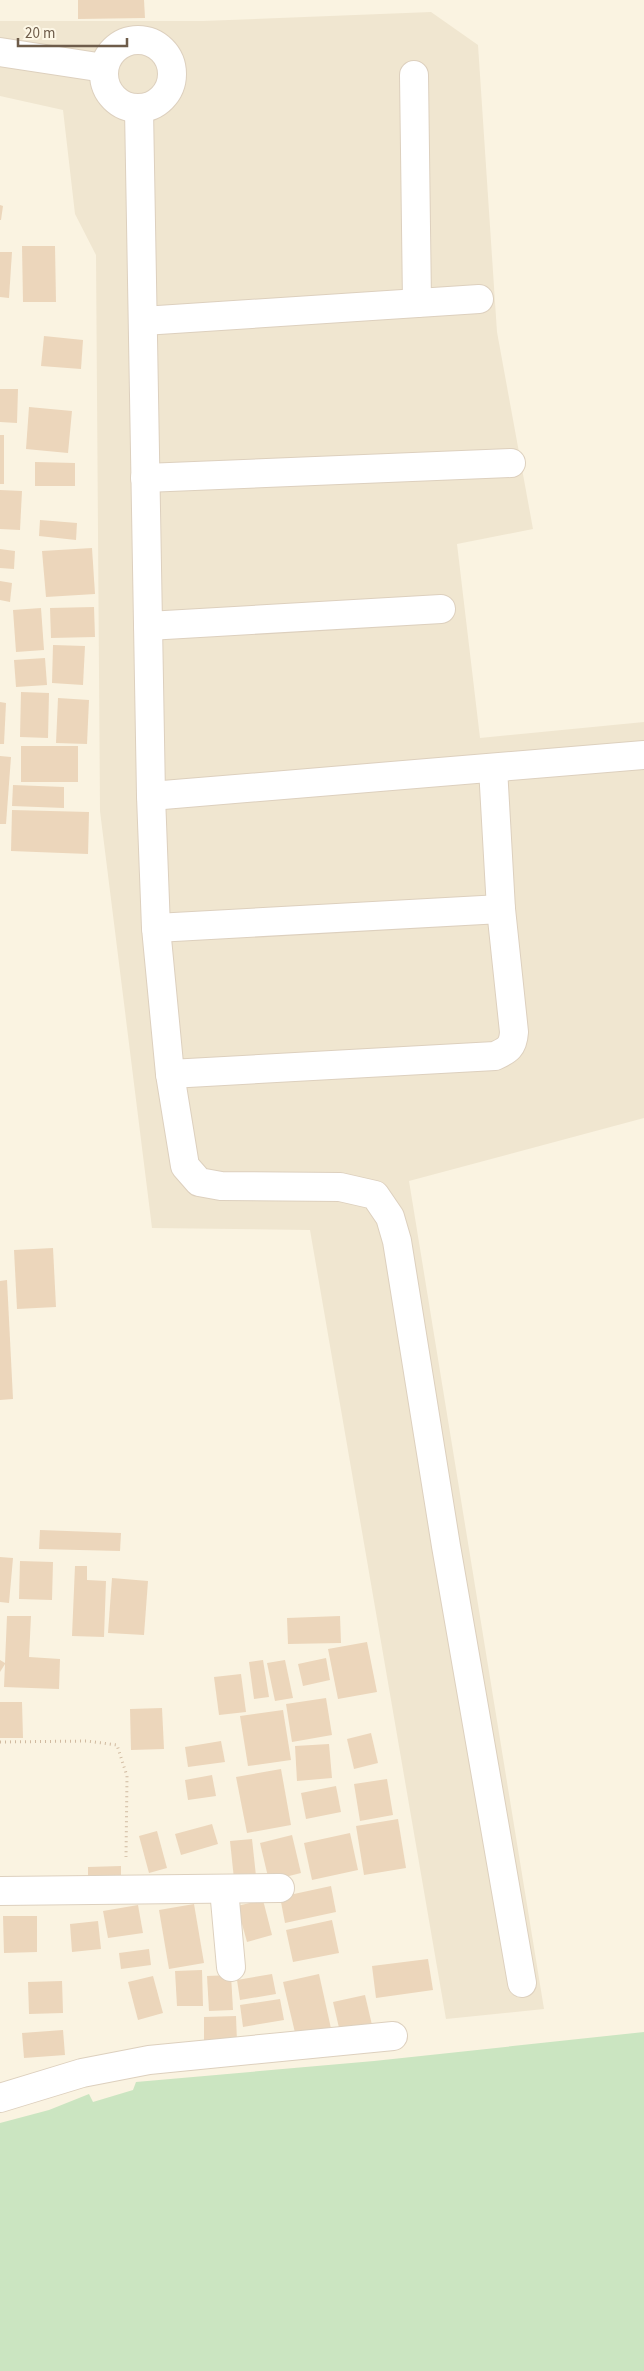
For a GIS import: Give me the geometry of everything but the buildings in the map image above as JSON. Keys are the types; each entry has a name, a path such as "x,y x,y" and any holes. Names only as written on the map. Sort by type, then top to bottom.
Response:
{"street":[{"path":"136,40 152,43 164,52 171,65 172,81 166,95 155,105 140,109 124,106 112,97 105,84 104,68 110,54 122,44 136,40"},
{"path":"0,52 104,68"},
{"path":"414,75 417,303"},
{"path":"140,109 151,796 156,928 170,1074 185,1166 199,1182 221,1186 340,1186 375,1196 390,1218 398,1242 448,1556 522,1983"},
{"path":"143,321 479,300"},
{"path":"146,478 511,463"},
{"path":"148,626 440,609"},
{"path":"151,796 644,755"},
{"path":"170,1074 495,1056 508,1050 514,1042 514,1032 501,909 493,768"},
{"path":"156,928 501,909"},
{"path":"224,1888 231,1967"},
{"path":"0,1892 280,1888"},
{"path":"0,2098 82,2073 149,2060 393,2036"}],"path":[{"path":"0,1742 87,1741 118,1745 127,1776 126,1890"}],"shaded area":[{"path":"431,12 478,45 497,332 533,529 457,544 480,738 644,722 644,1118 409,1181 544,2009 446,2019 310,1230 152,1228 100,811 96,255 75,214 63,110 0,96 0,21 203,21"}],"green space":[{"path":"644,2032 644,2371 0,2371 0,2123 49,2110 89,2094 93,2102 133,2090 136,2082 374,2061"}]}
